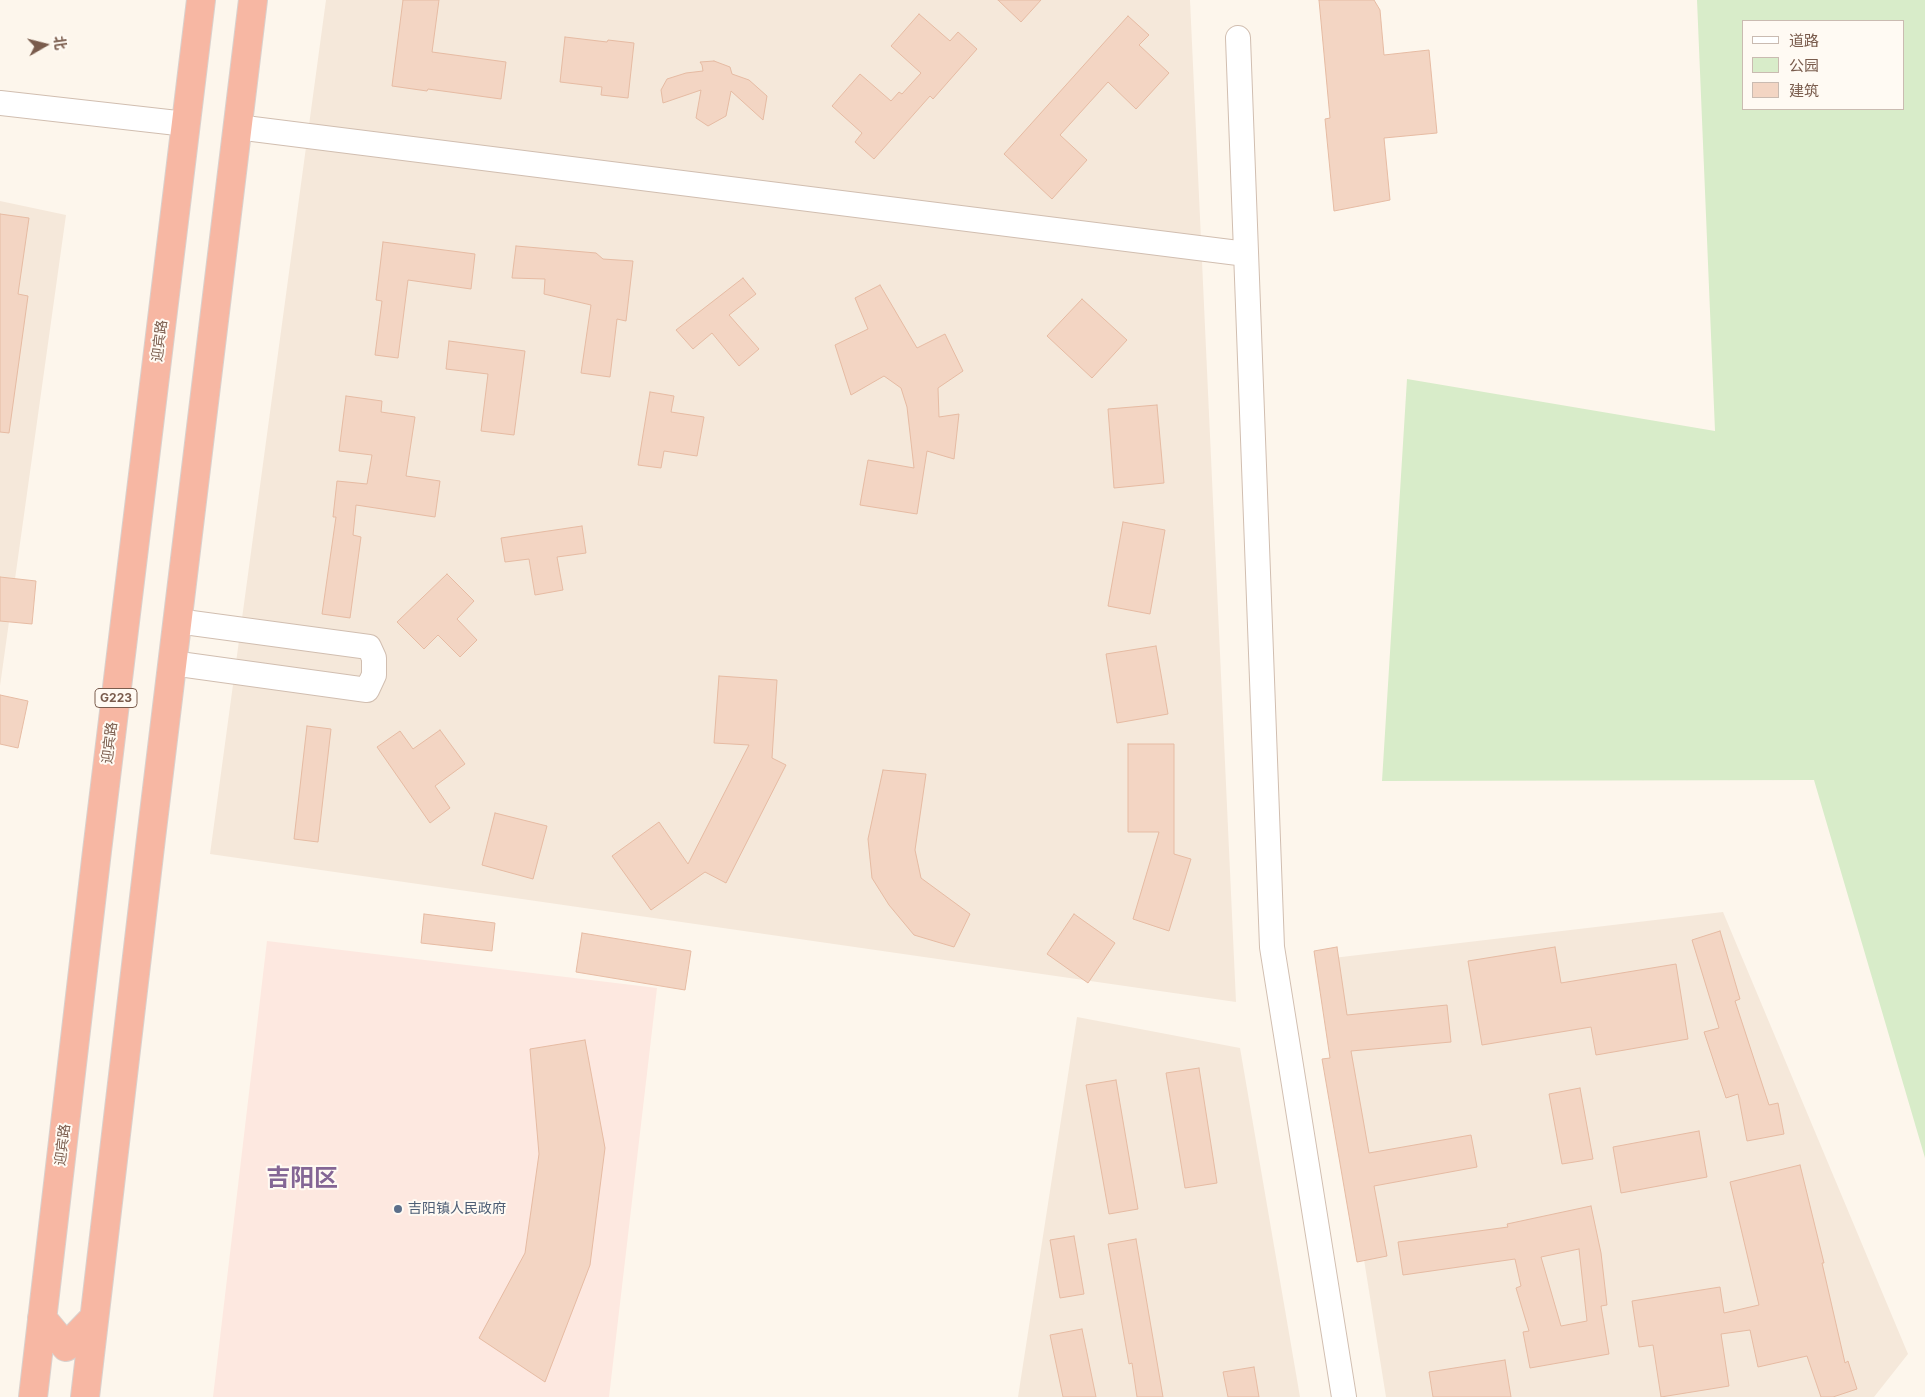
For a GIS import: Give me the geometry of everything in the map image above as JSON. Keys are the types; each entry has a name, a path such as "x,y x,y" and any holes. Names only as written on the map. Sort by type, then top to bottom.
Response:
{"highway":[{"name":"迎宾路","path":"33,1397 97,851 201,0"},
{"path":"85,1397 253,0"},
{"path":"42,1318 66,1347 93,1318"}],"street":[{"path":"1238,38 1272,947 1344,1397"},
{"path":"0,102 186,124"},
{"path":"237,127 1246,254"},
{"path":"172,663 367,690 374,675 374,658 369,647 177,621"}],"shaded area":[{"path":"326,0 1190,0 1236,1002 210,854"},
{"path":"0,201 66,215 0,686"},
{"path":"1723,912 1908,1354 1874,1397 1386,1397 1316,960"},
{"path":"267,941 657,988 609,1397 213,1397"},
{"path":"1077,1017 1240,1048 1300,1397 1018,1397"}],"green space":[{"path":"1697,0 1925,0 1925,1158 1814,780 1382,781 1407,379 1715,431"}],"building":[{"path":"403,0 439,0 432,52 506,62 501,99 392,86"},
{"path":"998,0 1041,0 1021,22"},
{"path":"1319,0 1374,0 1380,10 1384,55 1429,50 1437,133 1384,138 1390,200 1334,211 1325,119 1330,118"},
{"path":"919,14 950,41 958,32 977,49 933,99 930,96 874,159 855,142 862,133 832,106 860,74 891,101 899,92 902,94 921,73 891,46"},
{"path":"1128,16 1149,35 1139,45 1169,73 1136,109 1108,82 1060,135 1087,160 1052,199 1004,154"},
{"path":"565,37 634,43 628,98 601,95 602,87 560,82"},
{"path":"714,61 730,67 732,74 749,80 767,96 763,120 731,91 726,116 708,126 696,118 701,90 663,103 661,90 667,79 686,73 703,71 700,62"},
{"path":"0,214 29,218 18,294 28,296 9,433 0,432"},
{"path":"383,242 475,254 471,289 408,280 398,358 375,355 382,301 376,300"},
{"path":"516,246 596,253 603,259 633,261 626,321 617,319 610,377 581,373 591,305 544,294 545,279 512,278"},
{"path":"743,278 756,294 729,315 759,349 739,366 712,333 693,349 676,330"},
{"path":"880,285 917,348 945,334 963,371 938,388 939,417 959,414 954,459 927,451 917,514 860,505 868,460 914,468 907,407 901,388 884,376 851,395 835,345 868,329 855,298"},
{"path":"1082,299 1127,340 1092,378 1047,336"},
{"path":"449,341 525,351 514,435 481,431 488,374 446,369"},
{"path":"650,392 674,396 671,412 704,417 697,456 664,451 661,468 638,465"},
{"path":"346,396 382,401 381,412 415,417 406,476 440,481 435,517 356,505 353,535 361,537 350,618 322,614 336,517 333,517 337,481 367,484 372,455 339,451"},
{"path":"1157,405 1164,483 1114,488 1108,409"},
{"path":"1123,522 1165,530 1150,614 1108,606"},
{"path":"582,526 586,553 557,557 563,590 535,595 529,559 505,562 501,538"},
{"path":"447,574 474,601 457,619 477,640 460,657 438,635 424,649 397,622"},
{"path":"0,577 36,581 32,624 0,621"},
{"path":"1156,646 1168,714 1117,723 1106,654"},
{"path":"719,676 777,680 772,758 786,765 726,883 705,872 651,910 612,856 659,822 688,864 749,745 714,743"},
{"path":"0,695 28,701 18,748 0,744"},
{"path":"307,726 331,729 318,842 294,839"},
{"path":"440,730 465,764 435,786 450,808 430,823 377,747 400,731 413,749"},
{"path":"1128,744 1174,744 1174,854 1191,859 1169,931 1133,919 1159,832 1128,832"},
{"path":"883,770 926,774 915,850 921,878 970,914 954,947 914,935 889,905 872,878 868,839"},
{"path":"495,813 547,826 533,879 482,865"},
{"path":"424,914 495,923 492,951 421,943"},
{"path":"1074,914 1115,943 1088,983 1047,954"},
{"path":"1720,931 1740,999 1735,1001 1769,1105 1778,1103 1784,1134 1747,1141 1738,1094 1726,1098 1704,1032 1719,1028 1692,940"},
{"path":"582,933 691,951 685,990 576,972"},
{"path":"1337,947 1347,1015 1447,1005 1451,1042 1351,1051 1369,1153 1471,1135 1477,1167 1374,1186 1387,1256 1357,1262 1322,1059 1330,1058 1314,951"},
{"path":"1555,947 1561,983 1676,964 1688,1039 1596,1055 1591,1027 1482,1045 1468,961"},
{"path":"585,1040 605,1148 590,1265 545,1382 479,1338 525,1253 539,1154 530,1049"},
{"path":"1199,1068 1217,1183 1185,1188 1166,1073"},
{"path":"1116,1080 1138,1209 1109,1214 1086,1085"},
{"path":"1580,1088 1593,1159 1562,1164 1549,1094"},
{"path":"1699,1131 1707,1177 1621,1193 1613,1147"},
{"path":"1800,1165 1824,1263 1822,1263 1845,1363 1848,1361 1857,1389 1833,1397 1821,1397 1807,1356 1758,1367 1750,1330 1721,1334 1729,1386 1661,1397 1653,1345 1639,1347 1632,1301 1720,1287 1724,1313 1759,1305 1730,1182"},
{"path":"1591,1206 1601,1253 1607,1305 1601,1306 1609,1354 1530,1368 1523,1332 1529,1331 1516,1288 1521,1286 1515,1259 1403,1275 1398,1242 1508,1227 1507,1224","holes":["1579,1249 1587,1321 1561,1326 1541,1257"]},
{"path":"1074,1236 1084,1294 1060,1298 1050,1240"},
{"path":"1136,1239 1163,1397 1137,1397 1132,1363 1129,1364 1108,1244"},
{"path":"1082,1329 1096,1397 1063,1397 1050,1335"},
{"path":"1505,1360 1511,1397 1433,1397 1429,1372"},
{"path":"1254,1367 1259,1397 1228,1397 1223,1372"}],"place":[{"name":"吉阳镇人民政府","path":"398,1209"}],"district":[{"name":"吉阳区","path":"302,1179"}]}
